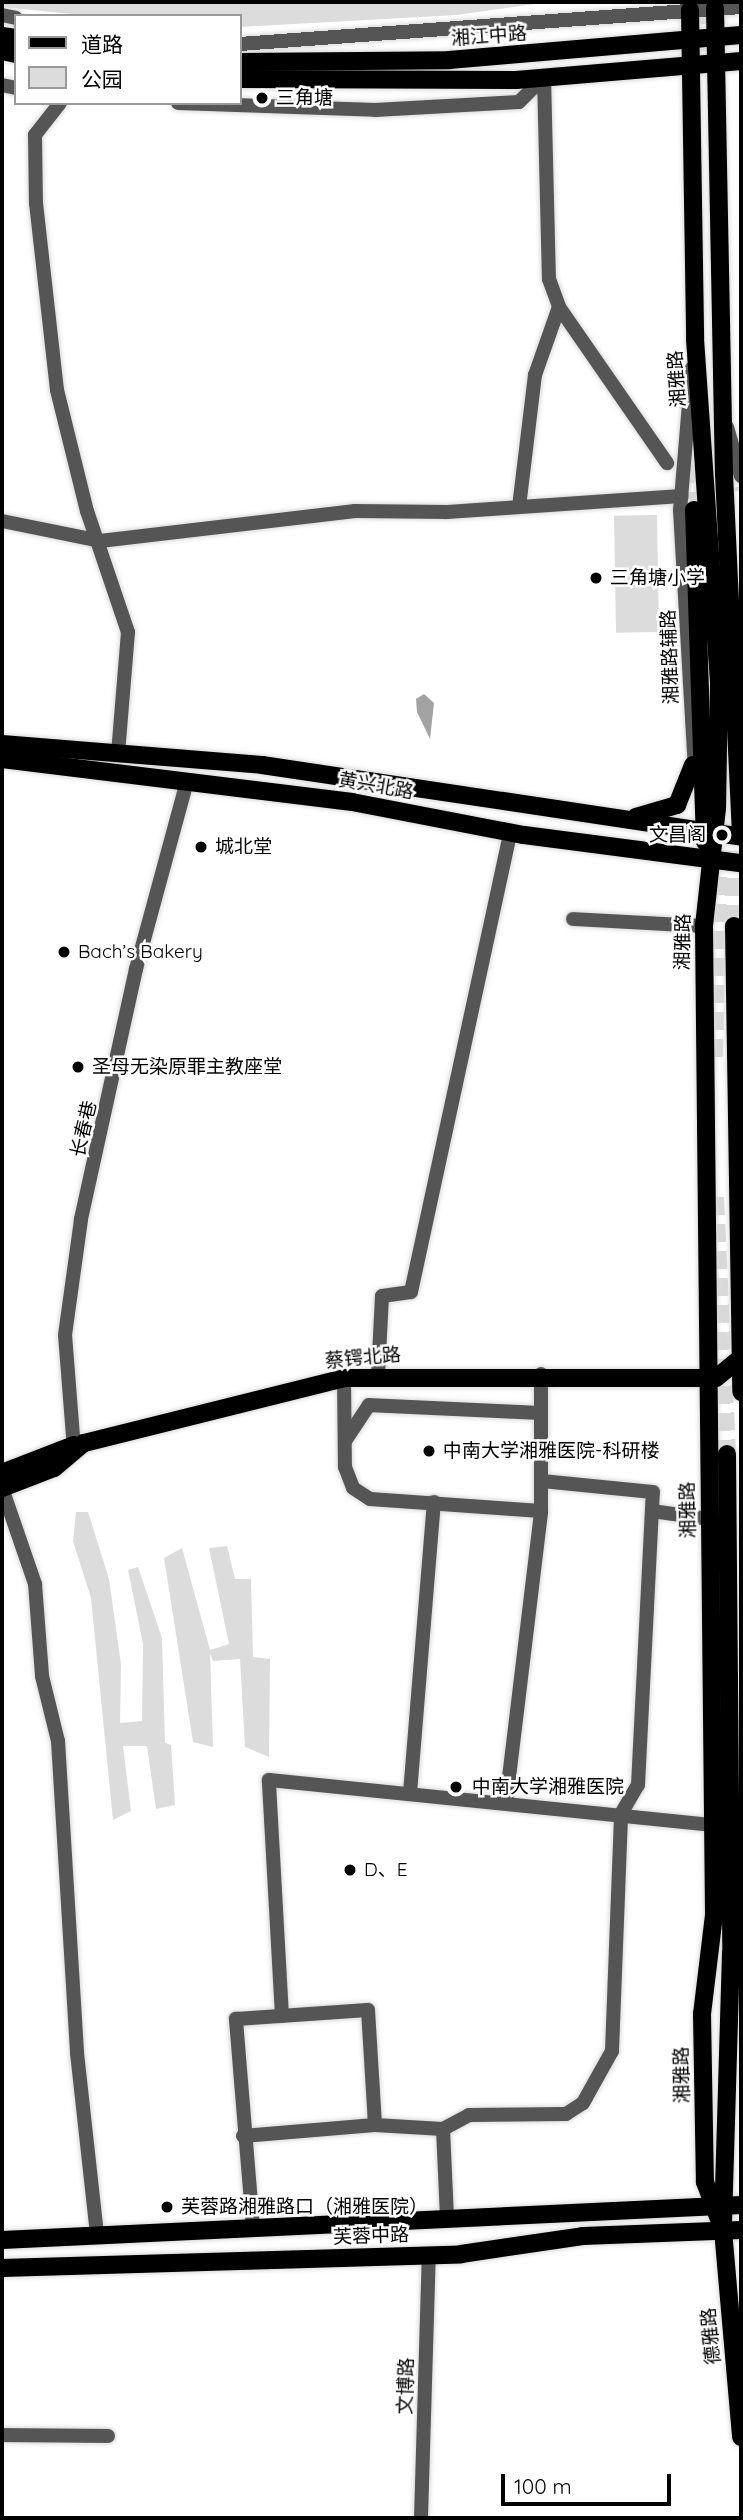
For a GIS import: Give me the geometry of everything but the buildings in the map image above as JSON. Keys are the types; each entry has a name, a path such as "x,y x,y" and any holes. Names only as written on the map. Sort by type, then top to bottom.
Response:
{"main road":[{"path":"715,8 724,417 741,835"},
{"name":"湘雅路","path":"690,10 695,339 718,641 704,926 714,1937 702,2014 705,2182 726,2205"},
{"name":"湘江中路","path":"242,62 449,60 741,35"},
{"path":"242,79 544,77 741,61"},
{"path":"694,510 702,714 700,806 708,833"},
{"path":"607,818 671,809 686,794 702,714"},
{"name":"黄兴北路","path":"2,744 262,765 708,833 741,835"},
{"name":"黄兴北路","path":"2,759 352,802 510,832 741,863"},
{"path":"734,926 741,1392"},
{"name":"蔡锷北路","path":"2,1473 74,1447 345,1378 378,1375 541,1374 710,1378 740,1360"},
{"name":"蔡锷北路","path":"2,1488 54,1468 74,1447"},
{"name":"湘雅路","path":"727,1454 731,1953 726,2205 732,2230"},
{"name":"芙蓉中路","path":"2,2240 447,2216 726,2205"},
{"name":"芙蓉中路","path":"2,2268 429,2255 583,2236 732,2230"},
{"name":"德雅路","path":"732,2230 741,2437"}],"street":[{"path":"242,44 741,7"},
{"path":"234,105 374,110 519,102 544,77"},
{"path":"544,77 549,279 559,307 667,463"},
{"path":"58,105 35,135 43,285 68,440 128,632 118,754"},
{"path":"519,507 535,375 559,307"},
{"name":"湘雅路辅路","path":"695,339 681,496 694,758 700,806"},
{"path":"724,417 741,476"},
{"path":"2,521 100,541 355,511 519,507 681,496"},
{"name":"长春巷","path":"74,1447 65,1335 81,1219 136,969 187,781"},
{"path":"378,1375 382,1296 411,1292 510,832"},
{"path":"573,919 704,926"},
{"path":"506,1802 541,1511 541,1374"},
{"path":"345,1378 345,1442 353,1488 370,1500 434,1502 541,1511"},
{"path":"345,1442 369,1405 539,1413"},
{"path":"243,2136 375,2125 443,2129 469,2115 566,2114 583,2104 612,2051 621,1814 638,1785 653,1492 542,1481"},
{"path":"2,1488 35,1584 42,1676 58,1741 77,2053 97,2233"},
{"path":"410,1793 434,1502"},
{"path":"652,1511 709,1519"},
{"path":"282,2016 269,1780 714,1825"},
{"path":"253,2227 243,2136 236,2019 368,2010 375,2125"},
{"path":"443,2129 447,2216"},
{"name":"文博路","path":"421,2518 429,2255"},
{"path":"2,2435 108,2436"}],"green space":[{"path":"2,2 549,2 456,15 242,27 242,14 71,14 2,7"},
{"path":"657,515 659,632 616,633 614,516"},
{"path":"76,1512 88,1512 109,1579 121,1664 120,1723 142,1721 143,1644 128,1570 138,1567 162,1638 165,1743 171,1745 175,1805 156,1809 147,1746 123,1746 131,1811 113,1820 91,1598 73,1541"},
{"path":"227,1546 235,1579 251,1579 253,1657 270,1659 269,1757 245,1747 240,1659 213,1661 210,1653 213,1747 193,1742 164,1558 182,1548 210,1650 229,1644 209,1548"}],"shaded area":[{"path":"424,694 434,703 430,739 417,712 416,699"}],"tunnel":[{"path":"698,51 700,2"},
{"path":"694,422 694,510"},
{"path":"736,460 741,491"},
{"path":"733,824 734,926"},
{"path":"714,1057 718,869"},
{"path":"715,1197 727,1454"}],"place":[{"name":"三角塘","path":"262,98"},
{"name":"三角塘小学","path":"596,578"},
{"name":"文昌阁","path":"722,835"},
{"name":"城北堂","path":"201,847"},
{"name":"Bach’s Bakery","path":"64,952"},
{"name":"圣母无染原罪主教座堂","path":"78,1067"},
{"name":"中南大学湘雅医院-科研楼","path":"429,1451"},
{"name":"中南大学湘雅医院","path":"456,1787"},
{"name":"D、E","path":"350,1870"},
{"name":"芙蓉路湘雅路口（湘雅医院）","path":"167,2207"}]}
